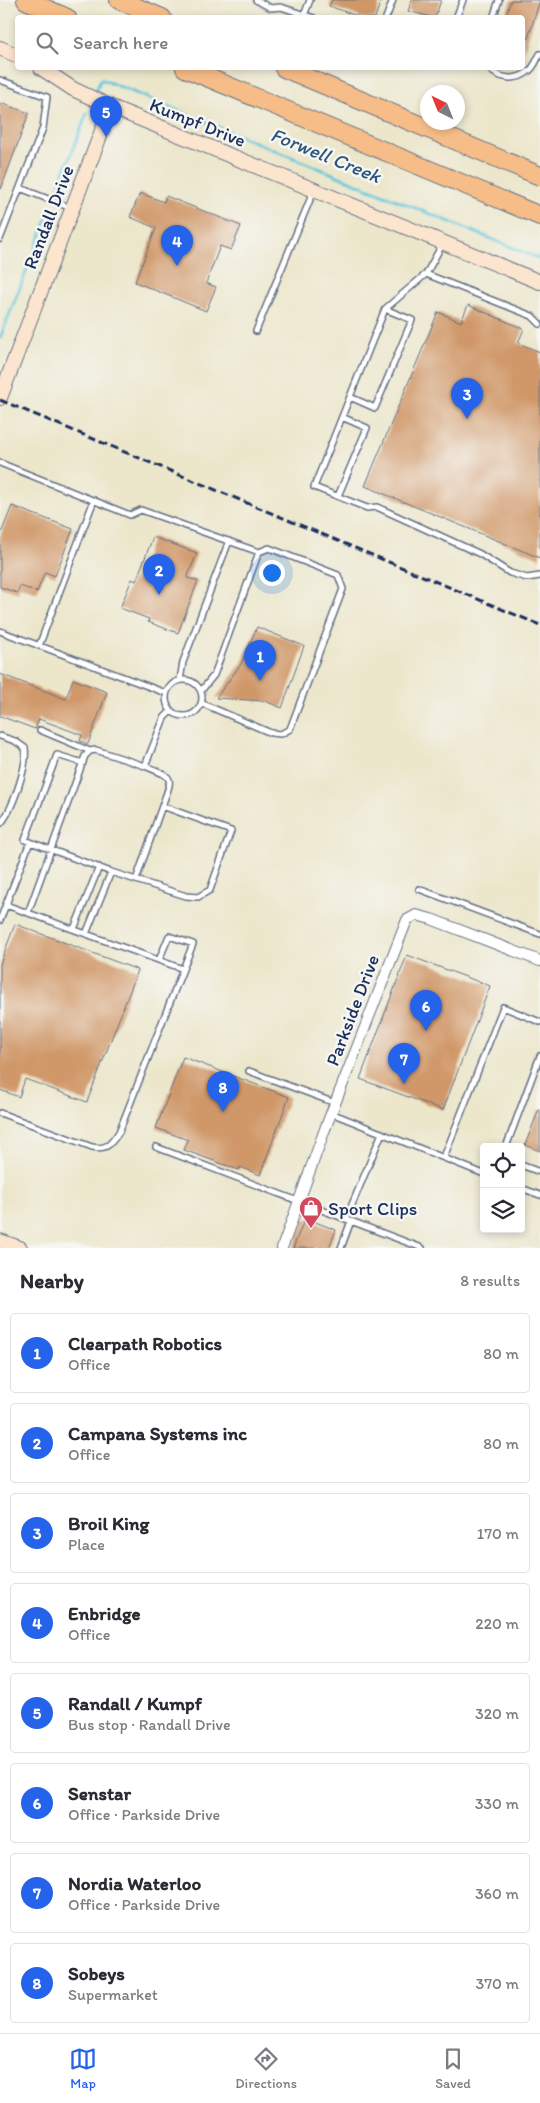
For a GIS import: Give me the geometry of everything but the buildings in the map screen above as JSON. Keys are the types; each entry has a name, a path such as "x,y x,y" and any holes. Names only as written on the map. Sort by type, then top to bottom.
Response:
{"highway":[{"path":"26,0 60,15"},
{"path":"119,0 155,15"},
{"path":"190,70 540,216"},
{"path":"289,70 540,176"}],"street":[{"path":"0,48 15,55"},
{"name":"Kumpf Drive","path":"44,70 73,89 110,107 540,282"},
{"name":"Randall Drive","path":"0,398 110,107"},
{"name":"Parkside Drive","path":"282,1248 333,1108 407,920 416,915 431,919 540,961"},
{"path":"0,1241 20,1248"}],"lane":[{"path":"256,0 271,8 280,7 309,15"},
{"path":"280,7 283,0"},
{"path":"305,13 310,0"},
{"path":"387,15 393,0"},
{"path":"457,15 464,0"},
{"path":"493,15 499,0"},
{"path":"491,70 503,78 516,78 530,71 540,54"},
{"path":"0,80 47,97 43,128 0,239"},
{"path":"20,188 72,208"},
{"path":"256,331 314,190"},
{"path":"443,242 426,274 385,308 314,487 367,508 377,506 480,554 510,573 527,578 540,576"},
{"path":"426,274 532,316 540,324"},
{"path":"350,397 375,408 412,320 385,308"},
{"path":"338,496 367,428 342,417"},
{"path":"0,463 130,515 141,510 259,552 269,548 338,574 342,581 343,589 290,729 281,734 271,733 202,703"},
{"path":"39,646 94,500"},
{"path":"180,680 183,662 229,541"},
{"path":"201,691 214,675 259,552"},
{"path":"0,631 166,693"},
{"path":"180,680 192,681 201,691 202,703 198,709 188,716 177,715 167,706 166,693 171,684 180,680"},
{"path":"145,766 164,718 172,711"},
{"path":"40,730 90,751 96,750 145,766 167,775 170,779 136,880"},
{"path":"0,736 15,741 25,748 27,758 7,816 0,824"},
{"path":"28,913 82,763 90,751"},
{"path":"82,763 57,755 25,840 111,872 186,896 198,897 210,890 231,831 162,806"},
{"path":"0,920 30,842"},
{"path":"74,929 99,867"},
{"path":"86,934 111,872"},
{"path":"419,889 540,934"},
{"path":"6,905 183,969"},
{"path":"0,1113 92,1147 103,1150 111,1145 119,1132 193,944 168,936 159,960"},
{"path":"444,1157 503,1007 540,1022"},
{"path":"507,1143 540,1056"},
{"path":"249,1071 333,1108 382,1133 480,1172"},
{"path":"341,1248 349,1220 382,1133"},
{"path":"156,1147 422,1248"},
{"path":"525,1166 540,1172"},
{"path":"525,1189 540,1195"}],"waterway":[{"name":"Forwell Creek","path":"96,90 101,79 540,259"},
{"name":"Forwell Creek","path":"55,196 87,113"},
{"name":"Forwell Creek","path":"0,338 51,209"}],"railway":[{"path":"0,400 540,625"}],"place":[{"name":"Randall / Kumpf","path":"106,137"},
{"name":"Enbridge","path":"177,266"},
{"name":"Broil King","path":"467,419"},
{"name":"Campana Systems inc","path":"159,595"},
{"name":"Clearpath Robotics","path":"260,681"},
{"name":"Senstar","path":"426,1031"},
{"name":"Nordia Waterloo","path":"404,1084"},
{"name":"Sobeys","path":"223,1112"},
{"name":"Sport Clips","path":"311,1229"}]}
